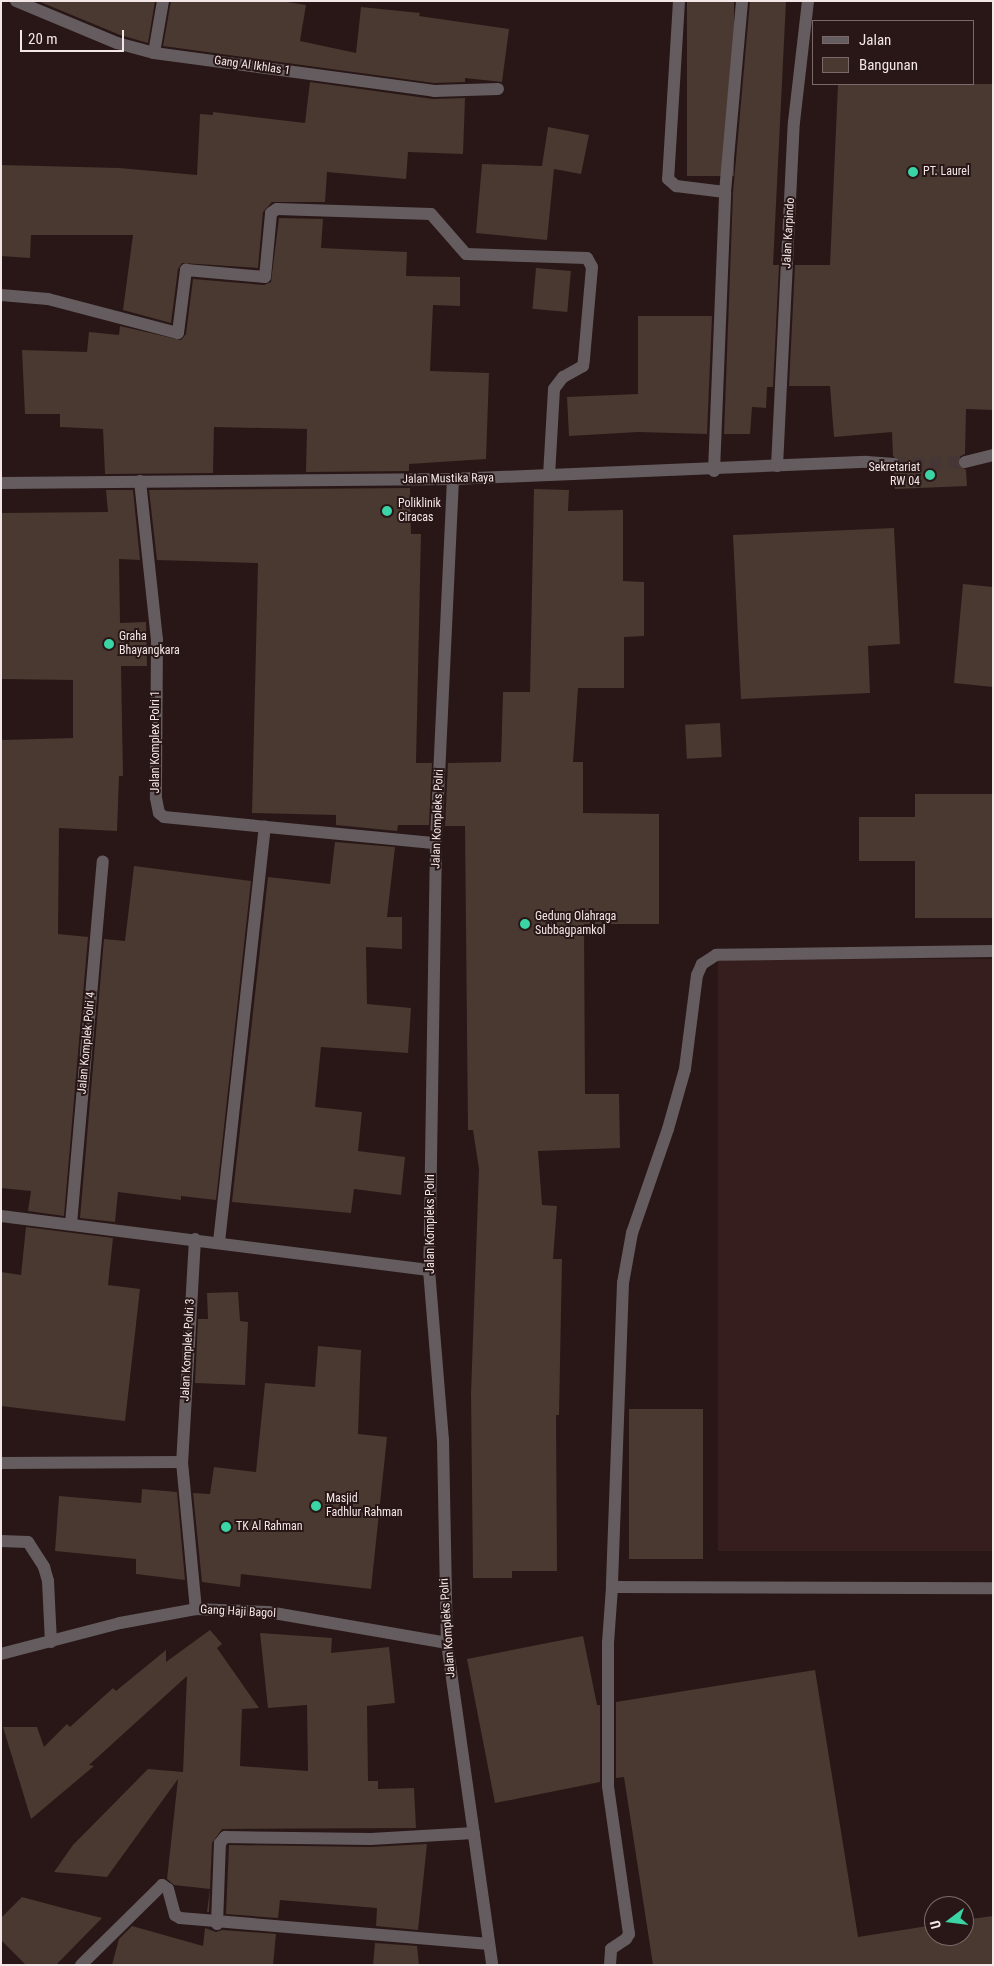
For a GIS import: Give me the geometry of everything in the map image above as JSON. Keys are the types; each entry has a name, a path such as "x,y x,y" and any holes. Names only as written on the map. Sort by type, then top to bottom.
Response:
{"street":[{"name":"Gang Al Ikhlas 1","path":"16,1 116,43 154,53 434,92 498,89"},
{"path":"154,53 163,1"},
{"path":"679,1 668,179 676,186 725,192"},
{"path":"714,471 725,192 742,1"},
{"name":"Jalan Karpindo","path":"777,466 794,122 808,1"},
{"path":"1,295 48,299 178,333 186,270 265,277 271,213 277,209 431,214 466,254 588,258 592,267 584,359 582,366 563,377 554,388 550,475"},
{"path":"965,462 993,454"},
{"name":"Jalan Mustika Raya","path":"1,483 454,479 714,471 777,466 894,464"},
{"name":"Jalan Kompleks Polri","path":"454,479 436,843 429,1270 444,1440 447,1643 456,1726 474,1833 492,1965"},
{"name":"Jalan Komplex Polri 1","path":"140,481 156,639 156,798 159,813 164,817 436,843"},
{"path":"219,1242 265,826"},
{"name":"Jalan Komplek Polri 4","path":"71,1224 103,861"},
{"path":"610,1965 611,1949 626,1939 629,1934 608,1786 608,1643 612,1587 623,1283 632,1234 668,1129 685,1069 697,975 702,964 716,955 993,951"},
{"path":"1,1216 195,1238 429,1270"},
{"name":"Jalan Komplek Polri 3","path":"195,1238 182,1462 196,1609"},
{"path":"1,1463 182,1462"},
{"path":"1,1541 28,1542 44,1567 48,1581 51,1642"},
{"path":"612,1587 993,1588"},
{"name":"Gang Haji Bagol","path":"1,1654 120,1623 196,1609 268,1612 447,1643"},
{"path":"217,1924 220,1843 225,1837 371,1839 474,1833"},
{"path":"82,1965 162,1885 168,1889 175,1915 217,1924 489,1944"}],"shaded area":[{"path":"718,959 993,959 993,1551 718,1551"}],"building":[{"path":"38,1 155,1 148,43 120,35"},
{"path":"171,1 281,1 306,5 300,41 356,53 361,7 420,13 419,16 509,29 502,82 465,78 465,82 434,83 163,46"},
{"path":"687,1 734,1 734,176 687,176"},
{"path":"750,1 786,1 773,265 779,265 773,387 767,387 766,408 752,407 750,434 724,434 733,193"},
{"path":"310,82 433,99 465,98 463,154 408,152 406,179 327,172 325,202 272,202 263,212 258,268 182,263 178,269 171,323 123,310 133,235 31,235 30,258 1,256 1,165 119,168 197,175 200,114 213,115 213,112 305,123"},
{"name":"PT. Laurel","path":"993,84 993,410 966,409 965,454 959,457 957,463 966,470 967,486 895,489 894,472 902,464 893,456 892,432 834,437 830,386 789,386 795,265 830,265 838,85"},
{"path":"548,127 589,135 581,174 554,169 547,240 476,233 482,164 542,166"},
{"path":"279,218 323,219 321,248 407,252 406,276 460,277 460,306 433,305 430,371 489,373 486,459 409,464 409,471 306,472 307,429 214,427 213,473 105,474 103,429 60,427 60,414 25,414 22,350 87,352 89,332 119,335 120,326 181,340 186,334 193,279 264,285 271,282"},
{"path":"536,268 571,271 567,312 532,309"},
{"path":"638,316 712,316 707,434 638,432 569,436 567,397 638,394"},
{"path":"410,488 411,534 421,534 416,763 432,763 429,825 398,825 397,831 336,825 336,815 252,813 258,563 157,560 149,490"},
{"path":"534,489 569,490 568,511 623,510 623,581 644,582 644,636 624,637 624,688 578,688 573,762 583,762 583,813 659,814 659,924 584,924 585,1094 619,1094 620,1148 538,1151 542,1205 557,1206 553,1259 562,1259 559,1415 556,1415 557,1571 512,1571 512,1578 473,1578 471,1393 479,1169 473,1130 468,1130 465,826 445,826 448,763 501,762 503,692 530,692"},
{"path":"106,490 133,490 140,560 119,559 120,623 146,622 147,666 121,666 123,776 119,776 117,831 59,828 58,934 88,937 64,1216 28,1211 31,1191 1,1188 1,740 73,738 73,680 1,679 1,513 108,512"},
{"path":"894,528 900,644 868,646 870,693 741,699 733,535"},
{"path":"963,584 993,587 993,687 954,683"},
{"path":"720,723 722,757 687,759 685,725"},
{"path":"915,794 993,794 993,918 915,918 915,861 859,861 859,817 915,817"},
{"path":"335,842 395,847 387,917 402,917 402,949 366,947 367,1004 411,1008 408,1053 321,1047 315,1107 362,1112 358,1151 405,1157 401,1195 354,1189 351,1213 232,1202 268,877 330,884"},
{"path":"134,866 251,881 216,1200 181,1196 181,1200 118,1192 115,1222 80,1218 104,939 125,941"},
{"path":"26,1227 113,1238 108,1285 140,1289 125,1421 1,1406 1,1272 21,1275"},
{"path":"238,1292 240,1321 248,1322 245,1385 195,1383 198,1319 208,1319 207,1293"},
{"name":"Masjid Fadhlur Rahman","path":"318,1346 361,1350 358,1434 387,1437 371,1589 241,1574 240,1587 202,1582 193,1493 210,1494 214,1467 256,1472 265,1383 315,1387"},
{"path":"629,1409 703,1409 703,1559 629,1559"},
{"path":"142,1489 177,1492 185,1580 136,1574 136,1559 55,1551 59,1496 141,1503"},
{"path":"210,1630 222,1644 217,1648 259,1708 242,1709 240,1766 308,1771 307,1705 268,1708 260,1633 332,1638 331,1653 389,1647 395,1703 367,1706 368,1781 378,1781 378,1789 414,1788 416,1828 222,1829 212,1843 210,1889 174,1885 167,1879 178,1779 107,1877 54,1872 73,1845 148,1769 183,1772 187,1676 89,1765 94,1766 31,1819 3,1727 37,1727 44,1747 67,1724 70,1727 113,1688 116,1691 166,1650 166,1662"},
{"path":"583,1636 597,1705 600,1705 600,1782 495,1803 467,1659"},
{"path":"815,1670 858,1937 924,1927 924,1946 974,1946 974,1919 993,1916 993,1965 653,1965 624,1777 616,1778 616,1702"},
{"path":"427,1844 418,1930 376,1926 377,1908 280,1900 278,1918 226,1914 229,1845 371,1847"},
{"path":"210,1889 209,1912 207,1912"},
{"path":"22,1897 102,1918 56,1965 26,1965 1,1940 1,1918"},
{"path":"132,1926 203,1946 205,1928 216,1932 222,1930 276,1934 273,1965 112,1965 119,1939"},
{"path":"375,1943 417,1946 419,1965 373,1965"}],"tunnel":[{"path":"894,464 965,462"}],"place":[{"name":"PT. Laurel","path":"913,172"},
{"name":"Sekretariat RW 04","path":"930,475"},
{"name":"Poliklinik Ciracas","path":"387,511"},
{"name":"Graha Bhayangkara","path":"109,644"},
{"name":"Gedung Olahraga Subbagpamkol","path":"525,924"},
{"name":"Masjid Fadhlur Rahman","path":"316,1506"},
{"name":"TK Al Rahman","path":"226,1527"}]}
